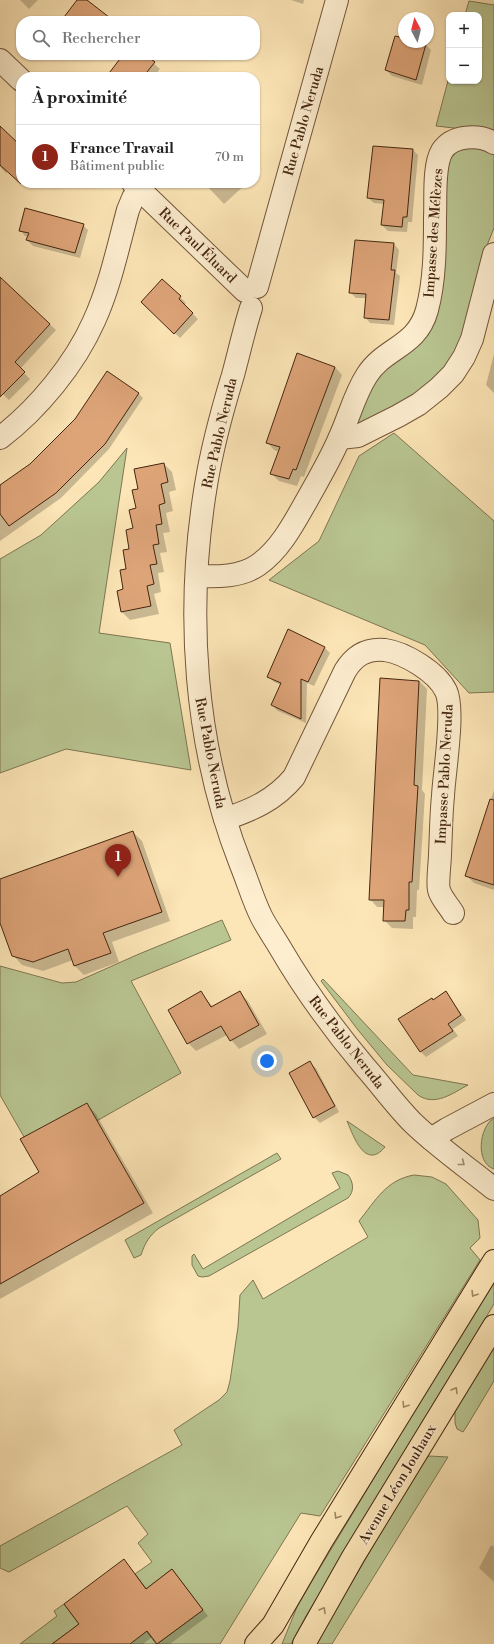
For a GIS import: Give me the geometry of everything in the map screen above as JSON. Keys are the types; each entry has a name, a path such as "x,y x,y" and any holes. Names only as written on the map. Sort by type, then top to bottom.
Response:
{"main road":[{"path":"256,1644 271,1635 322,1542 494,1261"},
{"name":"Avenue Léon Jouhaux","path":"304,1644 353,1557 494,1326"}],"street":[{"name":"Rue Pablo Neruda","path":"337,0 251,295 211,456 200,531 197,576 197,673 210,759 225,819 261,916 294,971 349,1048 412,1122 494,1189"},
{"path":"0,60 16,75"},
{"name":"Impasse des Mélèzes","path":"197,576 220,576 245,572 258,565 277,548 320,477 340,438 355,396 368,374 385,356 407,341 419,330 424,319 431,288 435,240 437,167 442,152 449,144 459,139 481,138 494,144"},
{"path":"0,438 12,429 40,400 74,358 84,341 95,320 104,297 136,188"},
{"name":"Rue Paul Éluard","path":"138,188 251,295"},
{"path":"340,438 358,436 398,416 434,392 453,374 464,357 472,339 494,254"},
{"name":"Impasse Pablo Neruda","path":"225,819 252,809 271,799 285,788 294,777 345,671 352,660 362,653 384,650 405,656 418,663 434,676 446,691 450,706 443,797 439,890 453,913"},
{"path":"431,1139 494,1104"}],"green space":[{"path":"469,1 494,5 494,135 480,131 436,126 447,84 482,84 482,12 466,12"},
{"path":"466,145 494,152 494,228 486,248 461,345 455,357 422,392 355,427 371,382 416,343 448,161 454,151"},
{"path":"394,433 494,521 494,692 469,693 425,645 269,580 319,541 359,456"},
{"path":"127,448 99,633 170,643 191,770 66,749 0,773 0,559 41,535 99,482"},
{"path":"222,920 231,940 131,981 181,1073 35,1156 0,1095 0,966 62,983 76,982"},
{"path":"323,979 413,1075 468,1085 444,1098 431,1100 418,1095 387,1065 358,1030 321,981"},
{"path":"494,1118 494,1169 484,1160 481,1145 485,1129"},
{"path":"347,1121 385,1147 378,1153 371,1155 366,1153 356,1142"},
{"path":"277,1153 281,1159 159,1228 148,1240 141,1255 134,1258 125,1240"},
{"path":"338,1171 348,1175 351,1180 352,1192 348,1198 209,1276 198,1276 192,1265 192,1256 194,1254 203,1269 340,1188 332,1173"},
{"path":"414,1175 432,1177 446,1184 478,1220 480,1238 470,1248 480,1260 320,1516 301,1513 220,1644 157,1644 203,1610 172,1569 146,1589 135,1574 152,1562 138,1543 148,1534 127,1506 9,1572 0,1568 0,1546 182,1445 174,1430 219,1400 227,1392 238,1327 240,1295 253,1280 263,1299 368,1237 359,1221 382,1192 389,1186 396,1181"},
{"path":"494,1279 494,1304 306,1616 291,1644 282,1644 297,1607 315,1576"},
{"path":"494,1346 494,1381 463,1432 457,1429 455,1423 455,1410"},
{"path":"429,1456 448,1457 332,1644 316,1644 421,1464"},
{"path":"64,1604 79,1624 52,1644 20,1644 57,1616 54,1611"},
{"path":"145,1629 156,1644 130,1644 129,1642"}],"building":[{"path":"77,0 87,0 108,16 65,16"},
{"path":"395,36 398,37 398,48 425,48 416,80 385,70"},
{"path":"119,60 152,60 155,62 147,72 110,72"},
{"path":"0,126 16,141 16,179 0,165"},
{"path":"373,146 413,149 407,217 403,217 402,227 381,225 384,200 367,198"},
{"path":"25,208 84,224 75,253 26,240 29,233 19,231"},
{"path":"355,240 394,243 391,270 395,270 389,320 364,318 366,294 349,293"},
{"path":"0,277 50,324 15,362 25,372 0,397"},
{"path":"162,279 181,296 179,299 193,313 174,334 141,302"},
{"path":"297,353 335,367 296,470 293,469 289,479 270,474 280,447 266,443"},
{"path":"107,371 139,393 105,444 56,493 9,526 0,514 0,485 30,464 75,419"},
{"path":"164,463 168,482 161,484 165,503 159,505 162,524 156,525 159,544 153,545 157,564 150,565 154,584 147,586 151,606 121,612 117,591 123,589 120,570 126,569 123,550 129,549 126,530 133,528 129,510 136,508 132,490 138,489 134,469"},
{"path":"288,629 325,647 308,682 301,679 301,719 271,705 281,683 267,677"},
{"path":"380,678 419,681 414,785 418,786 412,882 409,882 409,910 406,910 405,921 383,921 384,900 369,900"},
{"path":"490,799 494,800 494,885 465,876"},
{"path":"133,831 162,912 103,933 111,953 74,966 68,949 33,962 12,956 0,923 0,879"},
{"path":"201,991 211,1007 240,991 259,1025 230,1041 221,1026 187,1044 168,1010"},
{"path":"446,991 461,1015 448,1024 453,1031 420,1052 398,1019 432,998 433,1000"},
{"path":"310,1061 335,1106 313,1118 289,1073"},
{"path":"87,1103 144,1203 0,1284 0,1196 39,1172 20,1139"},
{"path":"124,1559 146,1589 172,1569 203,1610 157,1644 147,1631 130,1644 52,1644 79,1624 64,1604"}],"place":[{"name":"France Travail","path":"118,877"}]}
